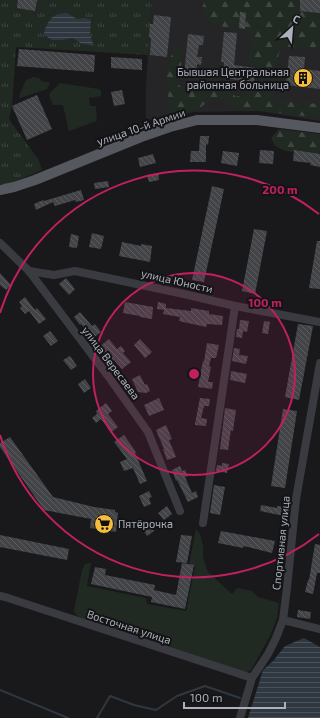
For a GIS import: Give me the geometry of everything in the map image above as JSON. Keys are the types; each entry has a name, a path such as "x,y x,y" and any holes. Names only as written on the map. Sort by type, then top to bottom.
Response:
{"main road":[{"name":"улица 10-й Армии","path":"0,190 35,180 141,138 196,120 257,120 320,128"}],"street":[{"name":"улица Вересаева","path":"0,243 28,271 108,376 148,432 180,511"},
{"name":"улица Юности","path":"28,271 54,275 75,271 234,306 320,322"},
{"path":"203,523 234,306"},
{"name":"Спортивная улица","path":"240,718 252,678 268,654 276,638 282,620 287,588 296,499 320,363"},
{"name":"Восточная улица","path":"0,596 252,678"},
{"path":"282,620 320,629"}],"shaded area":[{"path":"152,0 320,0 320,121 258,111 193,112 157,123 146,118 146,85"},
{"path":"67,13 77,19 85,18 91,20 90,35 94,46 80,43 71,38 52,40 44,35 45,29 53,17"},
{"path":"304,638 320,647 320,718 248,718 263,670 273,661 285,646"}],"green space":[{"path":"0,0 152,0 148,55 16,47 12,106 9,119 38,159 42,170 8,184 0,184"},
{"path":"206,0 320,0 320,50 281,47 274,71 281,77 272,89 277,99 290,102 320,104 320,118 247,109 231,109 228,99 212,99 198,109 173,116 169,108 167,77 168,66 173,51 182,48 181,67 176,81 184,91 197,90 206,84 211,65 215,68 217,89 229,89 236,97 249,92 259,92 261,76 247,61 253,46 250,34 210,22 201,9"},
{"path":"33,77 50,83 47,89 20,98 19,96 26,80"},
{"path":"60,83 99,89 101,91 101,96 89,98 90,106 96,106 97,121 69,131 63,105 53,105 49,95"},
{"path":"279,129 320,134 320,153 310,156 285,151 275,146 271,138"},
{"path":"196,529 200,534 203,545 203,557 208,572 232,594 237,588 252,591 258,597 279,603 277,618 270,636 251,670 247,672 240,672 83,619 76,615 74,611 82,570 85,564 91,563 87,586 146,598 147,604 186,611 195,567 189,565"}],"building":[{"path":"18,0 37,0 35,11 17,8"},
{"path":"300,0 320,0 320,13 300,11"},
{"path":"240,12 246,13 245,29 239,28"},
{"path":"154,15 171,17 167,57 150,55 150,24 153,24"},
{"path":"224,32 237,33 234,65 255,68 254,82 223,78 224,62 221,62"},
{"path":"188,34 204,36 203,45 199,45 197,57 202,57 201,65 197,64 196,77 184,76"},
{"path":"19,49 95,55 94,72 17,66"},
{"name":"Бывшая Центральная районная больница","path":"289,56 305,57 304,69 320,71 320,89 286,85"},
{"path":"111,57 142,59 142,70 111,68"},
{"path":"122,90 125,104 114,106 111,92"},
{"path":"37,95 52,129 27,140 12,106"},
{"path":"200,136 209,136 208,145 206,144 206,162 190,162 191,151 199,151"},
{"path":"260,150 274,151 273,164 259,163"},
{"path":"294,150 320,154 320,167 310,165 311,163 293,161"},
{"path":"223,151 239,153 237,166 221,163"},
{"path":"153,154 156,163 140,167 138,158"},
{"path":"158,173 159,180 149,182 147,175"},
{"path":"108,181 109,187 95,189 94,183"},
{"path":"212,186 224,189 204,282 192,280"},
{"path":"81,190 84,200 76,202 75,200 55,206 53,202 36,210 34,204 43,200 44,201"},
{"path":"254,229 267,231 255,294 242,291"},
{"path":"92,233 104,236 101,249 89,247"},
{"path":"71,234 79,236 77,248 69,247"},
{"path":"317,241 320,241 320,289 309,288"},
{"path":"122,242 141,246 141,244 152,246 150,262 119,256"},
{"path":"0,273 11,285 6,290 0,285"},
{"path":"66,278 75,289 69,295 59,284"},
{"path":"25,297 35,310 37,308 46,319 39,324 29,311 25,314 20,308 22,306 19,302"},
{"path":"125,302 153,307 152,319 123,313"},
{"path":"158,302 166,304 166,308 191,311 191,308 209,311 209,314 223,316 222,325 207,324 206,327 179,321 180,317 163,314 164,310 157,309"},
{"path":"80,312 92,326 95,324 101,332 93,338 74,317"},
{"path":"240,320 249,321 247,332 243,331 242,338 236,337"},
{"path":"264,321 270,322 268,334 262,333"},
{"path":"298,324 313,326 299,400 285,397"},
{"path":"50,331 58,341 51,346 43,336"},
{"path":"109,339 117,349 121,346 125,351 123,353 131,362 122,369 114,360 111,363 104,353 102,354 98,348"},
{"path":"140,339 152,352 145,358 134,345"},
{"path":"207,343 219,345 216,358 211,358 209,366 211,367 208,382 213,382 212,389 198,387"},
{"path":"234,348 240,349 239,355 248,356 246,364 232,361"},
{"path":"70,356 77,366 71,370 63,360"},
{"path":"231,371 247,374 245,383 230,380"},
{"path":"140,375 150,391 146,393 138,392 132,379"},
{"path":"85,379 91,388 84,393 78,384"},
{"path":"159,398 164,410 149,416 144,405"},
{"path":"200,398 210,399 209,406 204,406 201,418 207,419 206,426 195,425"},
{"path":"106,403 112,411 108,414 118,427 111,432 101,419 96,423 92,418 97,414 96,411"},
{"path":"225,408 236,410 228,450 220,449"},
{"path":"283,409 297,411 285,488 271,486"},
{"path":"166,425 172,439 169,440 176,457 167,460 156,430"},
{"path":"124,435 136,452 135,453 147,481 140,484 133,468 124,471 120,462 127,459 114,442"},
{"path":"10,437 53,497 94,507 115,510 115,512 118,513 116,532 90,528 91,519 44,510 0,447 0,443"},
{"path":"222,463 229,464 227,473 216,471 217,465 222,466"},
{"path":"180,466 182,471 185,470 188,476 185,477 192,493 196,491 198,497 188,502 177,480 176,481 172,470"},
{"path":"214,485 225,487 220,515 210,513"},
{"path":"149,491 152,497 149,498 151,504 144,507 139,496"},
{"path":"261,505 277,508 277,506 285,507 284,516 260,511"},
{"path":"167,506 172,514 164,520 158,513"},
{"path":"149,522 154,531 147,536 141,527"},
{"path":"221,531 275,541 272,553 244,546 243,548 218,543"},
{"path":"0,535 69,549 67,560 0,547"},
{"path":"181,535 192,536 187,563 176,562"},
{"path":"315,544 320,545 320,573 317,573 313,594 305,592 309,580"},
{"path":"182,563 194,565 185,609 151,602 152,597 91,584 95,567 106,569 105,575 155,585 154,590 176,595"},
{"path":"298,610 311,612 310,619 297,617"}],"waterway":[{"path":"97,718 110,696 134,705 156,710 177,696 205,686 240,698"},
{"path":"0,690 68,718"}],"place":[{"name":"Бывшая Центральная районная больница","path":"303,78"},
{"name":"Пятёрочка","path":"104,524"}]}
